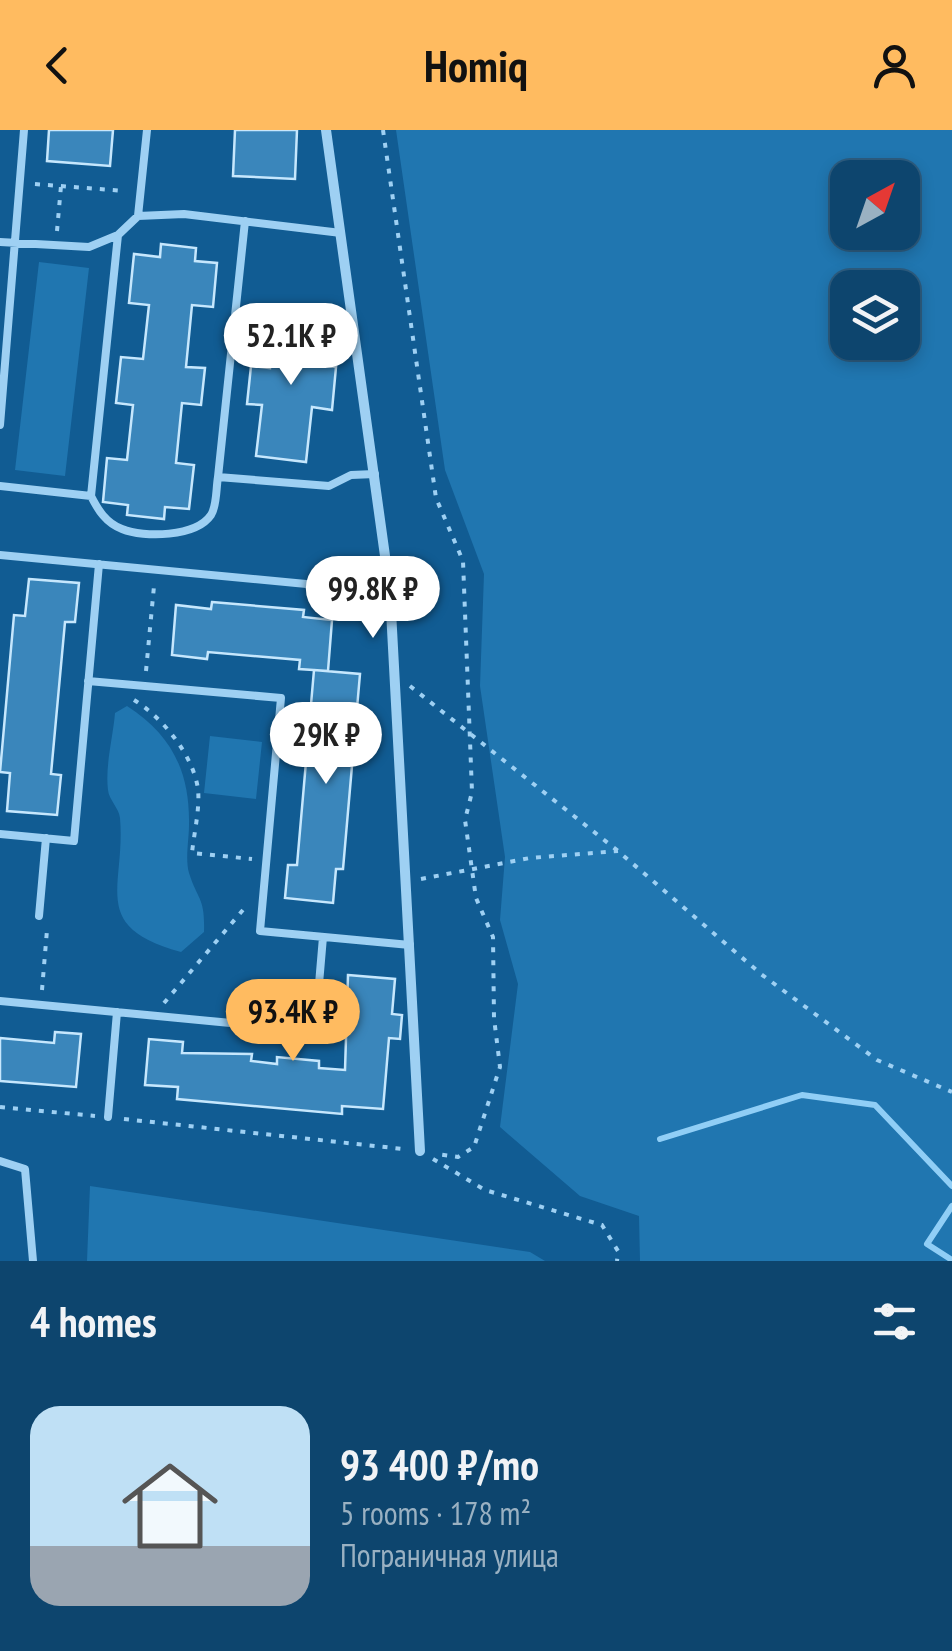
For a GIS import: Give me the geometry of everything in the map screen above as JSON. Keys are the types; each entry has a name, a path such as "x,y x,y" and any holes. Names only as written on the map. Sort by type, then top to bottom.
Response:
{"street":[{"path":"326,130 390,592 420,1151"}],"lane":[{"path":"0,425 18,243 24,130"},
{"path":"138,216 147,130"},
{"path":"0,242 89,247 118,235 138,216 184,214 341,233"},
{"path":"118,235 91,496 99,514 122,530 164,534 200,525 212,514 244,221"},
{"path":"218,477 329,486 351,475 375,474"},
{"path":"0,486 91,496"},
{"path":"0,555 390,592"},
{"path":"0,834 74,841 99,564"},
{"path":"88,681 281,698 260,931 410,945"},
{"path":"39,916 46,838"},
{"path":"0,1001 314,1031 322,937"},
{"path":"108,1117 117,1012"},
{"path":"0,1160 25,1169 33,1261"}],"path":[{"path":"0,1107 458,1157 474,1147 500,1067 494,1018 494,936 476,898 465,820 472,792 463,561 436,498 384,130"},
{"path":"20,183 140,193"},
{"path":"56,246 60,186"},
{"path":"145,686 156,570"},
{"path":"395,674 618,851 761,974 877,1060 952,1092"},
{"path":"106,683 141,704 167,729 186,759 198,790 192,853 266,860"},
{"path":"406,882 530,858 618,851"},
{"path":"153,1016 264,885"},
{"path":"39,916 48,924 40,1005"},
{"path":"420,1151 485,1190 602,1225 618,1252 617,1261"}],"shaded area":[{"path":"396,130 952,130 952,1261 640,1261 639,1216 580,1196 500,1127 518,984 500,920 505,857 480,686 484,574 445,470"},
{"path":"39,262 89,268 65,476 15,470"},
{"path":"127,706 167,742 186,788 188,867 202,905 204,932 181,952 133,930 122,917 118,902 120,818 109,794 108,771 115,713"},
{"path":"210,736 262,742 256,799 204,793"},
{"path":"90,1186 530,1252 545,1261 87,1261"}],"building":[{"path":"49,130 113,130 110,166 47,161"},
{"path":"235,130 297,130 295,179 233,176"},
{"path":"161,244 196,248 195,261 217,263 213,307 192,305 186,367 205,368 201,405 182,403 176,463 194,465 189,509 165,507 164,519 127,515 128,505 103,502 107,458 127,460 133,405 116,403 121,357 143,359 149,305 129,303 134,254 160,257"},
{"path":"275,313 321,318 316,365 336,367 332,410 312,407 306,462 256,456 262,405 247,404 251,366 270,368"},
{"path":"29,579 79,583 75,622 65,622 51,774 61,775 57,815 7,811 10,773 0,772 14,615 25,616"},
{"path":"212,602 304,610 303,617 332,620 328,671 299,669 300,660 208,652 207,659 172,655 176,605 211,609"},
{"path":"314,670 360,674 343,869 336,869 333,903 285,898 288,865 297,865"},
{"path":"348,975 395,979 392,1014 402,1015 400,1039 389,1038 383,1109 342,1106 342,1114 177,1099 178,1087 145,1085 149,1039 183,1042 182,1053 252,1054 251,1061 277,1064 277,1057 319,1061 319,1068 345,1070"},
{"path":"55,1032 81,1034 76,1087 0,1081 0,1038 54,1043"}],"waterway":[{"path":"660,1139 802,1095 875,1105 952,1186"},
{"path":"952,1206 927,1244 952,1260"}]}
